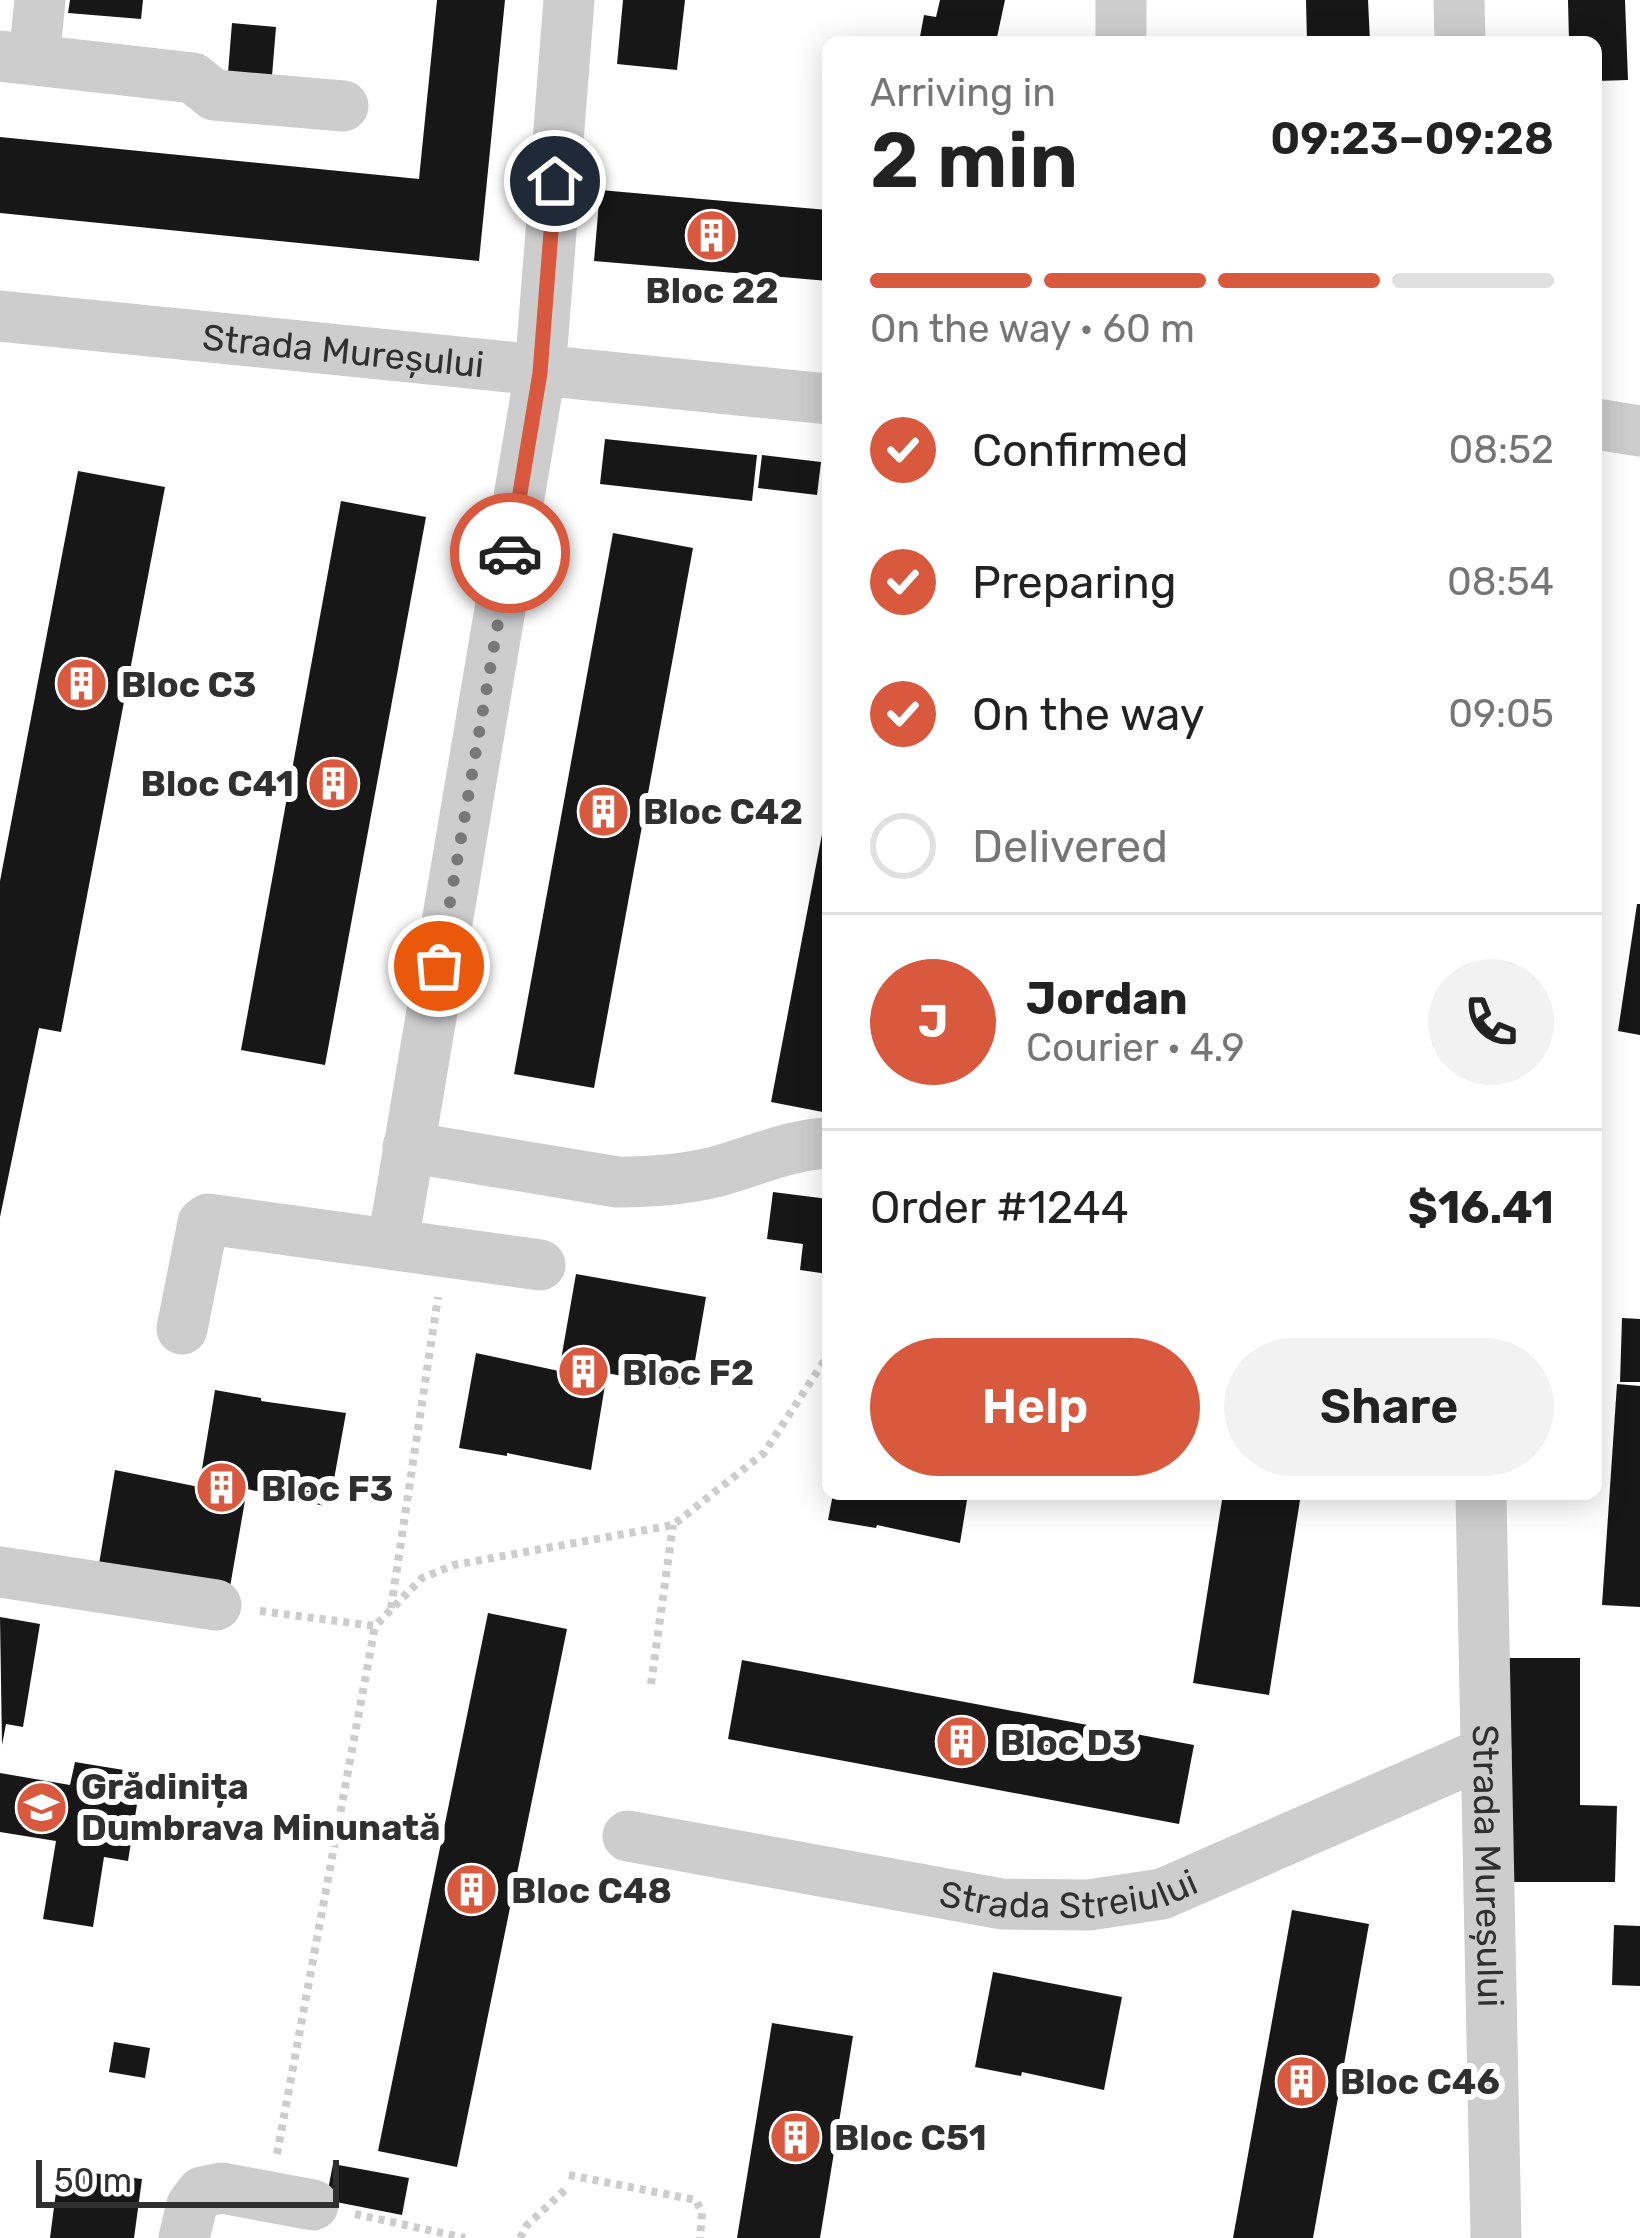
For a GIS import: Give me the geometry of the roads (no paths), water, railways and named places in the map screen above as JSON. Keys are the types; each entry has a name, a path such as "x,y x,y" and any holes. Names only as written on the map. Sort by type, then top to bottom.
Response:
{"street":[{"path":"40,0 17,57 193,78 214,95 343,106"},
{"path":"392,1242 540,373 569,0"},
{"path":"1121,0 1121,36"},
{"path":"1460,0 1460,36"},
{"name":"Strada Mureșului","path":"0,316 822,398"},
{"path":"1602,425 1640,431"},
{"path":"408,1147 617,1182 649,1182 713,1172 777,1150 822,1144"},
{"path":"182,1329 203,1223 208,1220 540,1265"},
{"name":"Strada Mureșului","path":"1481,1500 1496,2238"},
{"path":"0,1572 217,1605"},
{"name":"Strada Streiului","path":"628,1836 957,1898 1044,1907 1131,1901 1194,1883 1486,1751"},
{"path":"184,2238 192,2205 202,2192 222,2188 291,2201"}],"place":[{"name":"Bloc 22","path":"712,235"},
{"name":"Bloc C3","path":"82,684"},
{"name":"Bloc C41","path":"333,783"},
{"name":"Bloc C42","path":"604,811"},
{"name":"Bloc F2","path":"583,1372"},
{"name":"Bloc F3","path":"222,1488"},
{"name":"Bloc D3","path":"961,1742"},
{"name":"Grădinița Dumbrava Minunată","path":"42,1807"},
{"name":"Bloc C48","path":"472,1890"},
{"name":"Bloc C46","path":"1301,2081"},
{"name":"Bloc C51","path":"795,2137"}]}
